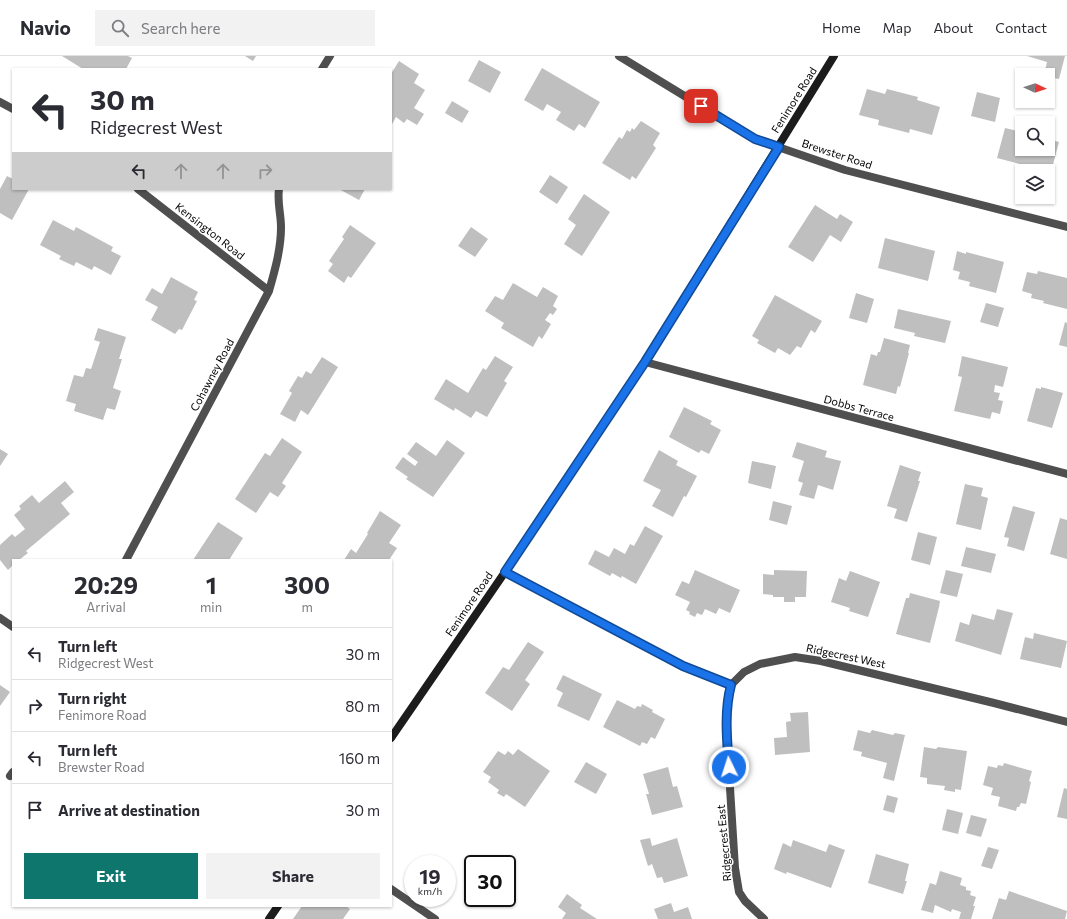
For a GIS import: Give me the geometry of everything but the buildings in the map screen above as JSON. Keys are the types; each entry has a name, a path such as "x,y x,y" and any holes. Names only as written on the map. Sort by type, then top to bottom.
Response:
{"main road":[{"name":"Fenimore Road","path":"392,737 505,572 645,362 834,56"},
{"path":"269,919 277,907"}],"street":[{"path":"323,68 330,56"},
{"name":"Brewster Road","path":"620,56 755,139 845,170 1067,227"},
{"path":"0,102 12,108"},
{"name":"Kensington Road","path":"139,190 269,291"},
{"name":"Cohawney Road","path":"127,559 269,291 278,256 281,226 279,190"},
{"name":"Dobbs Terrace","path":"645,362 1067,474"},
{"path":"505,572 683,666 731,685"},
{"path":"0,618 12,626"},
{"name":"Ridgecrest West","path":"731,685 744,672 760,664 795,657 836,664 1067,722"},
{"name":"Ridgecrest East","path":"731,685 728,696 726,724 735,868 739,892 764,919"},
{"path":"392,890 435,919"}],"route":[{"path":"701,106 755,139 779,147 645,362 505,572 683,666 731,685 728,696 726,724 729,767"}]}
